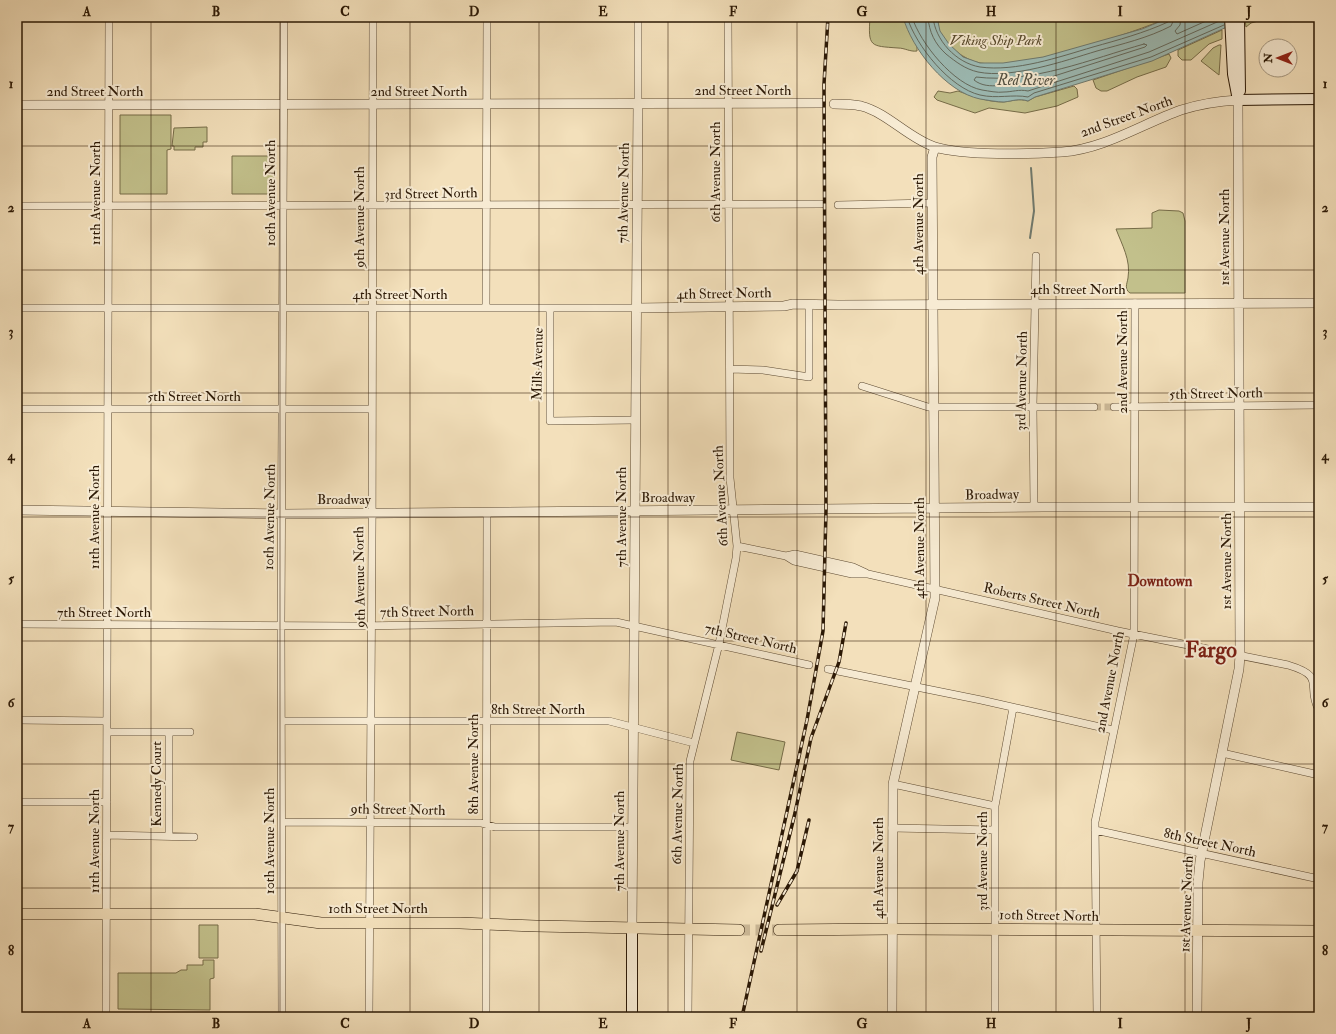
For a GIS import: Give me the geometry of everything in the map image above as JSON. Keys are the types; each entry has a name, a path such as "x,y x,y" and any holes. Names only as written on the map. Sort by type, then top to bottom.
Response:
{"main road":[{"name":"1st Avenue North","path":"1230,17 1237,74"},
{"name":"1st Avenue North","path":"1238,100 1237,74 1239,17"},
{"name":"2nd Street North","path":"1238,100 1319,98"},
{"name":"10th Street North","path":"17,914 255,914 321,923 486,924 739,930"},
{"name":"7th Avenue North","path":"632,927 632,1017"},
{"name":"10th Street North","path":"779,930 893,929 1319,931"}],"street":[{"name":"11th Avenue North","path":"106,1017 109,17"},
{"name":"10th Avenue North","path":"282,1017 283,918 281,624 283,514 284,17"},
{"name":"9th Avenue North","path":"369,1017 373,625 371,513 372,17"},
{"path":"486,308 487,17"},
{"name":"7th Avenue North","path":"632,927 636,511 635,420 638,17"},
{"name":"6th Avenue North","path":"688,1017 690,761 719,644 737,546 732,511 730,473 728,17"},
{"name":"2nd Street North","path":"834,104 861,106 872,111 910,135 935,147 980,152 1063,152 1095,145 1181,110 1212,102 1238,100"},
{"name":"1st Avenue North","path":"1197,1017 1198,882 1201,853 1239,669 1240,655 1238,100"},
{"name":"2nd Street North","path":"17,105 728,105 821,103"},
{"name":"4th Avenue North","path":"892,1017 893,784 934,603 935,589 932,157 935,147"},
{"path":"838,204 932,203"},
{"name":"3rd Street North","path":"17,206 108,207 821,204"},
{"name":"3rd Avenue North","path":"1034,507 1033,406 1036,256"},
{"name":"2nd Avenue North","path":"1097,1017 1095,830 1097,808 1134,634 1135,303"},
{"name":"4th Street North","path":"17,308 636,308 784,306 793,304 1319,303"},
{"name":"4th Street North","path":"784,306 793,309 825,309 838,305"},
{"name":"Mills Avenue","path":"550,308 550,421 635,420"},
{"path":"730,369 763,370 809,377 809,309"},
{"path":"862,386 924,406 934,407 1094,407"},
{"name":"5th Street North","path":"1114,407 1319,405"},
{"name":"5th Street North","path":"17,409 371,409"},
{"name":"Broadway","path":"17,510 107,513 283,514 1034,507 1319,507"},
{"name":"8th Avenue North","path":"486,1017 486,722 488,624 487,512"},
{"name":"Roberts Street North","path":"737,546 786,556 794,560 852,574 868,574 1134,634 1240,655 1305,670 1314,682 1316,705 1319,710"},
{"name":"7th Street North","path":"17,624 373,625 616,622 634,624 809,665"},
{"path":"828,668 1113,730"},
{"name":"3rd Avenue North","path":"995,1017 995,806 1013,708"},
{"path":"17,720 107,721"},
{"name":"8th Street North","path":"282,721 609,722 694,743"},
{"path":"108,732 190,732"},
{"name":"Kennedy Court","path":"169,732 169,836"},
{"path":"1222,753 1319,776"},
{"path":"893,784 995,806"},
{"path":"17,802 107,802"},
{"name":"9th Street North","path":"282,822 371,821 481,823 495,827 633,827"},
{"path":"892,828 995,830"},
{"name":"8th Street North","path":"1095,830 1319,879"},
{"path":"107,835 194,837"}],"green space":[{"path":"870,17 903,17 917,44 917,51 882,47 873,43 870,34"},
{"name":"Viking Ship Park","path":"937,17 1171,17 1076,49 1022,62 999,64 980,63 962,56 943,37 938,27"},
{"path":"1249,17 1273,17 1251,23 1246,27 1245,19"},
{"path":"1222,30 1222,39 1209,44 1191,60 1182,60 1178,56 1178,50"},
{"path":"1221,45 1219,75 1201,61 1213,48"},
{"path":"1169,54 1171,58 1166,67 1137,77 1107,91 1101,91 1096,88 1093,80"},
{"path":"1074,86 1077,89 1078,97 1057,106 1025,113 989,108 975,113 937,100 934,97 938,91 950,93 958,91 991,101 1028,101 1035,97"},
{"path":"120,115 171,115 171,149 167,150 167,194 120,194"},
{"path":"207,127 207,142 203,142 203,147 195,147 195,150 174,150 174,146 172,146 174,128"},
{"path":"232,156 274,156 274,194 232,194"},
{"path":"1159,210 1179,211 1183,213 1185,221 1185,293 1130,293 1126,288 1129,271 1127,259 1116,229 1152,228 1152,213"},
{"path":"737,732 785,742 779,770 731,760"},
{"path":"199,925 218,925 218,958 199,958"},
{"path":"203,960 214,960 214,978 210,979 210,1010 118,1009 118,973 176,973 181,970 187,970 187,965 203,965"}],"water":[{"name":"Red River","path":"903,17 937,17 940,31 949,44 963,57 980,63 1003,63 1043,57 1142,29 1171,17 1249,17 1152,61 1035,97 1028,101 1019,100 1004,102 980,99 967,95 955,88 943,78 922,55 907,29"}],"waterway":[{"path":"1030,238 1034,211 1031,168"}],"tunnel":[{"path":"1094,407 1114,407"},
{"path":"739,930 779,930"}],"railway":[{"path":"742,1017 807,720 823,631 826,510 824,84 828,17"},
{"path":"761,951 795,813 811,738 839,662 846,623"},
{"path":"777,905 797,871 809,820"}],"district":[{"name":"Downtown","path":"1160,581"},
{"name":"Fargo","path":"1211,649"}]}
